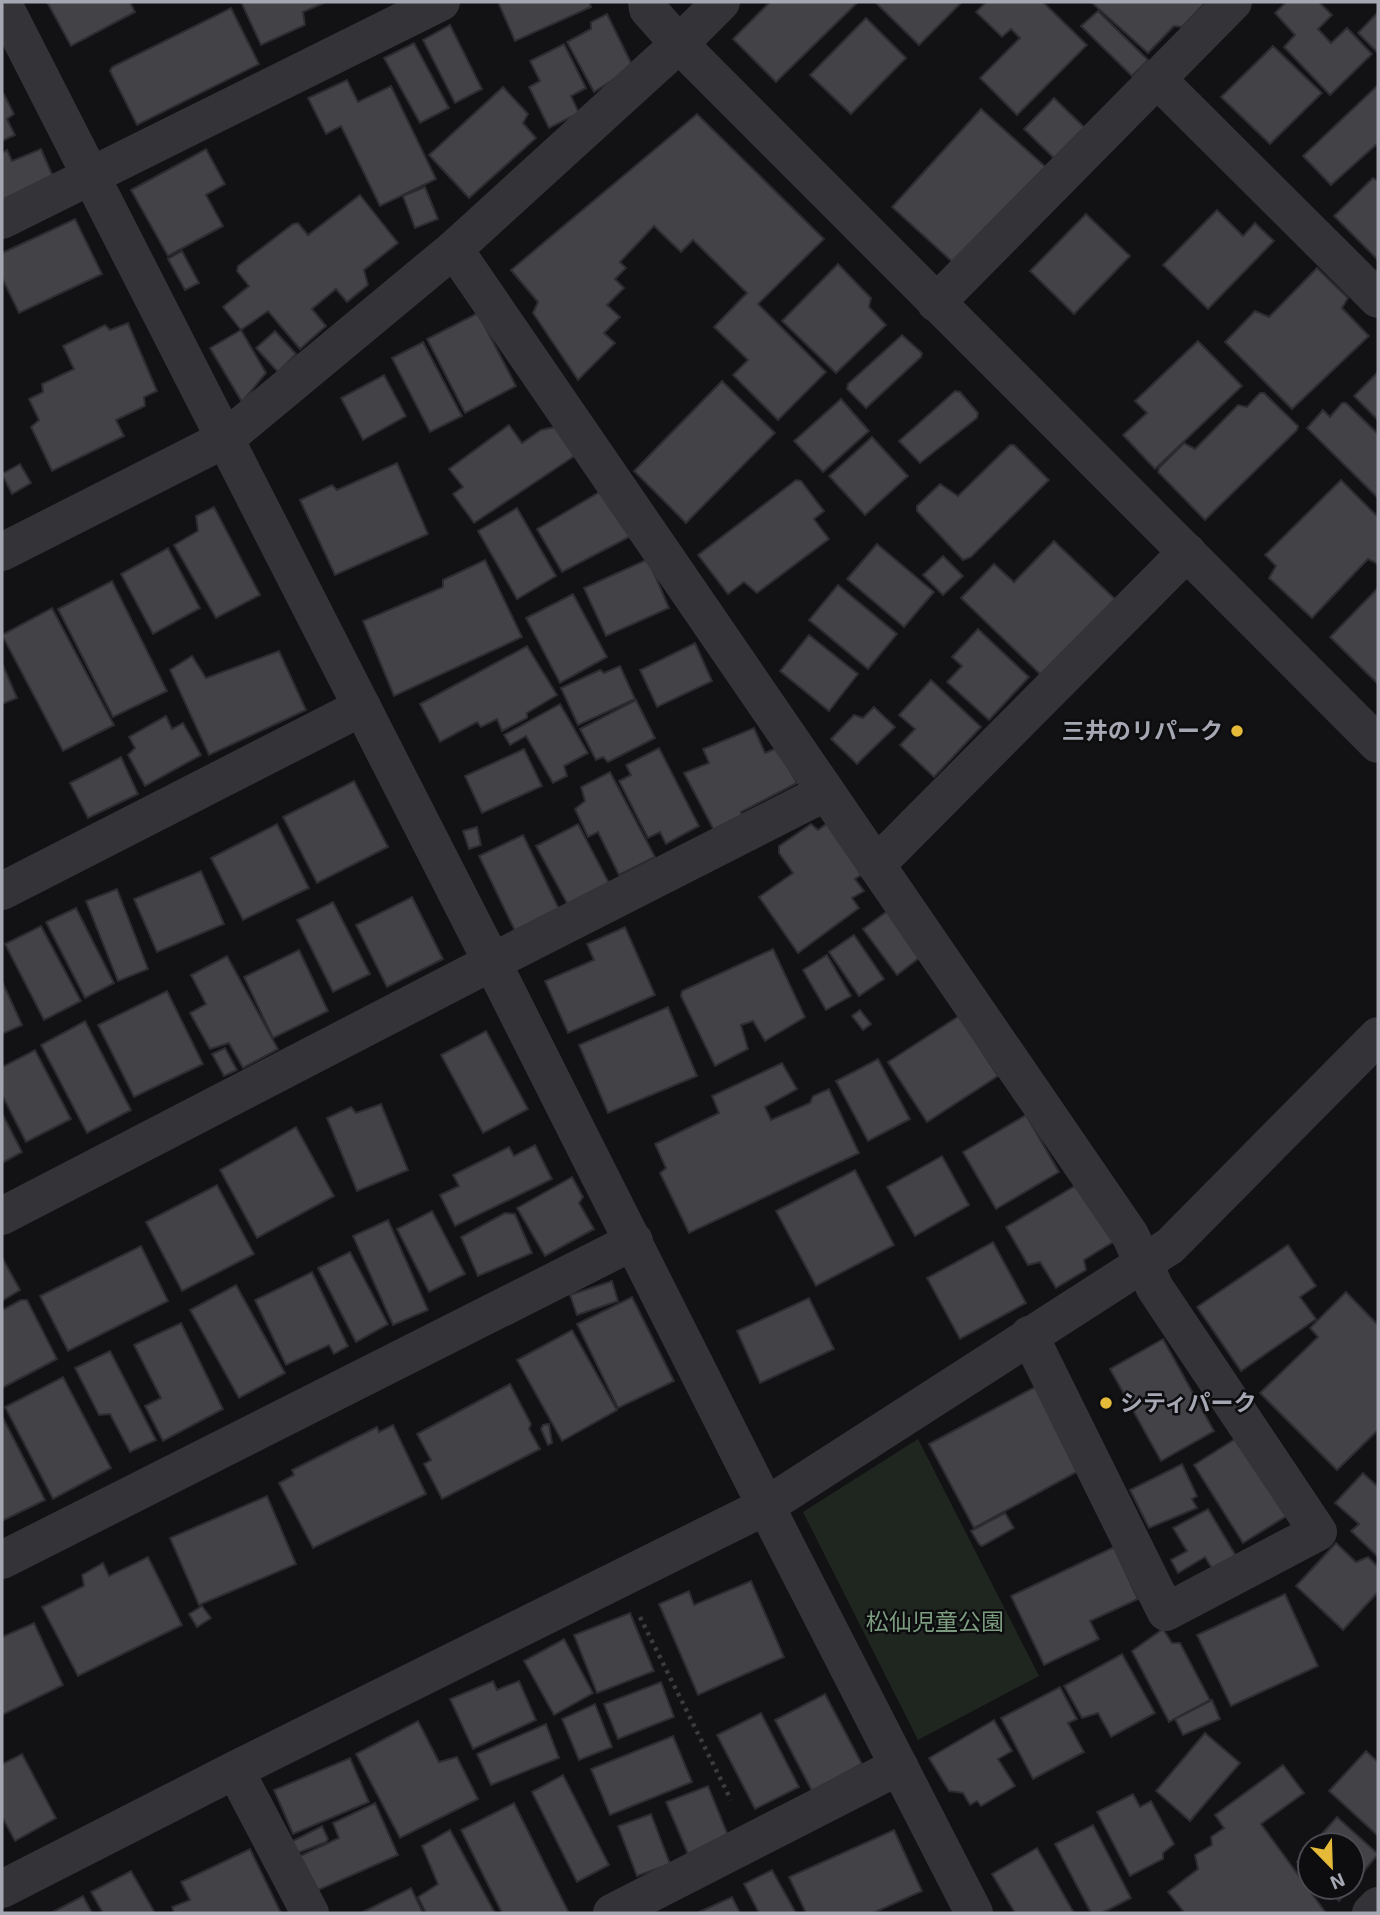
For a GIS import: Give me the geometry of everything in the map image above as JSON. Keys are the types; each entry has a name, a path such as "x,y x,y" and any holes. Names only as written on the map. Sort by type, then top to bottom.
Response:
{"street":[{"path":"2,2 974,1913"},
{"path":"2,220 441,2"},
{"path":"647,2 648,9 679,44 1378,744"},
{"path":"2,552 225,439 454,249 679,44 721,2"},
{"path":"936,303 1233,2"},
{"path":"1156,78 1378,299"},
{"path":"454,249 1130,1235 1155,1288 1318,1532 1166,1612 1029,1335"},
{"path":"876,865 1187,552"},
{"path":"2,891 362,706"},
{"path":"2,1216 492,961 826,792"},
{"path":"2,1889 235,1769 766,1506 1170,1246 1378,1036"},
{"path":"2,1560 634,1241"},
{"path":"612,1913 899,1766"},
{"path":"235,1769 310,1913"},
{"path":"1371,1913 1378,1906"}],"path":[{"path":"620,1577 751,1842"}],"green space":[{"name":"松仙児童公園","path":"918,1439 1039,1676 918,1740 803,1512"}],"building":[{"path":"47,2 130,2 135,12 71,46"},
{"path":"241,2 326,2 303,12 305,25 261,45"},
{"path":"498,2 589,2 591,7 515,41"},
{"path":"770,2 858,2 776,82 733,39"},
{"path":"875,2 962,2 919,45"},
{"path":"986,2 1043,2 1087,45 1017,115 980,78 1020,38 1011,29 1002,37 976,12"},
{"path":"1091,2 1205,3 1182,27 1174,26 1148,53"},
{"path":"1286,2 1319,2 1332,15 1318,29 1331,43 1347,28 1372,54 1330,95 1284,47 1295,35 1275,13"},
{"path":"231,8 259,64 137,125 110,71 112,67"},
{"path":"1098,11 1148,60 1132,76 1081,26"},
{"path":"1378,12 1378,53 1358,33"},
{"path":"607,14 633,67 594,92 567,42 591,29 591,22"},
{"path":"866,18 906,58 851,114 810,75"},
{"path":"450,25 482,89 455,103 423,40"},
{"path":"414,43 449,108 420,123 384,58"},
{"path":"564,44 586,88 571,96 579,113 549,128 529,87 540,81 530,61"},
{"path":"1273,46 1322,93 1270,144 1221,97"},
{"path":"347,80 358,102 391,86 436,179 380,206 341,126 326,134 308,98"},
{"path":"1378,85 1378,143 1331,185 1303,156"},
{"path":"503,87 528,114 523,123 536,138 469,198 429,155"},
{"path":"4,94 14,114 7,119 15,135 2,141 2,95"},
{"path":"1054,98 1085,128 1055,159 1024,129"},
{"path":"981,109 1048,169 958,267 892,207"},
{"path":"697,114 824,239 758,304 826,372 778,420 733,375 748,360 714,327 747,293 693,240 681,252 654,226 620,262 626,268 615,279 624,288 607,305 620,317 604,333 615,343 578,380 533,313 538,302 511,270"},
{"path":"41,149 54,179 2,201 2,153 7,150 12,161"},
{"path":"206,149 225,184 206,195 223,226 168,256 131,190"},
{"path":"1373,178 1378,181 1378,260 1334,216"},
{"path":"425,187 438,219 415,228 403,196"},
{"path":"360,195 398,243 364,270 368,285 347,302 336,289 312,309 326,326 300,349 268,311 241,330 223,307 249,286 237,271 238,266 293,224 298,223 308,235"},
{"path":"1217,210 1243,236 1255,223 1274,241 1208,309 1163,265"},
{"path":"1086,214 1130,256 1074,314 1030,271"},
{"path":"75,219 102,274 19,313 2,278 2,253"},
{"path":"182,251 199,283 185,290 168,259"},
{"path":"838,264 871,298 869,307 886,325 836,373 782,321"},
{"path":"1317,268 1348,298 1342,308 1369,336 1292,409 1225,342 1255,311 1269,317"},
{"path":"478,313 516,386 465,413 427,339"},
{"path":"128,323 157,391 144,397 145,406 116,420 124,436 52,471 31,427 39,420 29,399 43,392 42,384 74,369 63,346 105,325 110,330"},
{"path":"241,330 266,373 242,402 210,348"},
{"path":"275,331 296,354 278,372 256,348"},
{"path":"902,335 922,353 921,357 866,408 847,389 848,384"},
{"path":"1198,341 1242,386 1155,469 1123,435 1147,413 1135,401"},
{"path":"423,342 462,416 430,432 392,358"},
{"path":"1378,372 1378,420 1354,396"},
{"path":"384,375 406,416 363,440 341,398"},
{"path":"722,381 775,433 686,523 634,471"},
{"path":"955,391 960,392 978,413 977,418 920,463 899,441"},
{"path":"1260,393 1264,393 1298,426 1297,430 1205,520 1158,472 1159,468 1184,443 1195,449 1238,405 1247,407"},
{"path":"841,399 869,431 823,472 794,441"},
{"path":"1342,403 1346,403 1378,434 1378,498 1307,428 1323,410 1330,417"},
{"path":"509,425 522,443 541,430 560,426 576,455 474,523 453,494 463,487 449,469"},
{"path":"872,437 908,476 865,515 829,476"},
{"path":"1010,445 1014,445 1049,480 971,557 963,560 917,511 917,506 940,484 958,496"},
{"path":"397,463 428,534 335,575 300,500 332,485 337,490"},
{"path":"20,464 31,483 12,494 2,474"},
{"path":"796,480 801,481 824,511 814,519 829,539 757,593 744,582 728,594 698,555"},
{"path":"1341,480 1378,517 1378,564 1368,559 1312,618 1269,578 1276,566 1265,555"},
{"path":"608,487 633,535 562,572 537,529"},
{"path":"214,507 260,595 216,618 174,545 198,531 196,516"},
{"path":"517,508 556,576 517,599 478,531"},
{"path":"1054,541 1116,600 1042,676 961,598 994,564 1014,582"},
{"path":"877,544 934,592 904,627 847,579"},
{"path":"168,548 200,608 153,634 121,574"},
{"path":"943,556 963,576 943,595 923,575"},
{"path":"648,559 669,608 606,636 584,588"},
{"path":"485,560 522,637 394,696 363,621 443,587 443,580"},
{"path":"112,581 167,691 113,717 58,609"},
{"path":"838,585 897,634 868,669 809,620"},
{"path":"1378,588 1378,684 1330,637"},
{"path":"573,594 607,657 560,683 526,618"},
{"path":"52,608 114,725 63,751 2,635"},
{"path":"978,629 1029,677 989,720 947,682 962,666 952,657"},
{"path":"809,635 858,674 829,711 780,671"},
{"path":"695,643 712,681 657,707 640,670"},
{"path":"527,646 557,695 527,713 527,718 502,731 497,719 481,727 477,722 440,742 420,704"},
{"path":"279,651 306,710 209,755 170,670 192,656 206,678"},
{"path":"2,663 17,698 2,704"},
{"path":"620,666 635,699 578,725 561,688 600,670 604,673"},
{"path":"931,680 981,727 934,777 900,745 915,729 899,715"},
{"path":"636,700 655,738 608,762 603,757 596,760 580,729"},
{"path":"560,704 588,753 564,766 567,776 553,783 526,736 510,745 504,735"},
{"path":"874,707 895,727 857,764 831,739 854,715 863,718"},
{"path":"166,716 172,729 183,723 201,755 145,786 128,755 135,748 129,737"},
{"path":"754,728 765,753 777,748 797,783 741,812 743,823 717,836 684,773 709,763 703,749"},
{"path":"659,748 699,826 666,844 660,832 648,838 619,781 631,775 626,765"},
{"path":"524,749 542,786 482,813 465,776"},
{"path":"121,757 138,794 88,818 70,783"},
{"path":"610,772 655,857 619,875 598,832 588,837 575,809 585,801 581,787"},
{"path":"354,781 388,847 317,883 283,817"},
{"path":"832,820 868,870 855,879 864,891 852,898 859,908 798,953 759,897 793,873 779,853 779,846 811,824 818,830"},
{"path":"277,824 309,888 243,920 211,858"},
{"path":"578,824 609,883 568,905 536,846"},
{"path":"477,827 481,845 469,849 463,831"},
{"path":"523,835 560,911 516,933 479,856"},
{"path":"201,871 224,924 157,952 134,899"},
{"path":"117,889 148,969 118,981 86,901"},
{"path":"412,897 443,959 387,987 356,925"},
{"path":"333,902 370,974 333,992 297,920"},
{"path":"76,908 114,983 85,998 46,922"},
{"path":"889,910 923,955 897,975 863,929"},
{"path":"41,926 81,1001 44,1020 5,944"},
{"path":"625,927 655,995 568,1033 545,981 594,960 587,944"},
{"path":"854,935 884,979 859,996 829,952"},
{"path":"773,949 805,1017 765,1041 753,1021 741,1025 748,1049 715,1066 681,996 682,991"},
{"path":"299,950 328,1011 273,1038 244,977"},
{"path":"827,955 851,996 826,1010 803,970"},
{"path":"227,956 278,1049 243,1068 229,1043 210,1049 190,1013 206,1004 191,975"},
{"path":"2,981 22,1025 2,1034"},
{"path":"167,991 203,1064 134,1097 98,1025"},
{"path":"668,1007 697,1076 608,1113 579,1045"},
{"path":"860,1010 871,1024 863,1030 852,1016"},
{"path":"959,1016 998,1076 927,1122 888,1062"},
{"path":"85,1021 131,1110 87,1133 41,1045"},
{"path":"486,1031 528,1109 483,1133 441,1055"},
{"path":"225,1048 237,1070 224,1076 212,1054"},
{"path":"35,1050 71,1119 26,1142 2,1095 2,1067"},
{"path":"878,1059 910,1119 868,1141 836,1081"},
{"path":"782,1063 797,1089 765,1107 771,1120 810,1103 813,1096 829,1089 859,1153 689,1233 660,1173 666,1168 655,1144 719,1113 712,1096"},
{"path":"381,1104 408,1170 357,1191 327,1118 351,1107 356,1113"},
{"path":"2,1113 22,1152 2,1163"},
{"path":"1026,1115 1059,1172 996,1209 963,1152"},
{"path":"296,1127 334,1196 257,1238 220,1170"},
{"path":"535,1145 552,1179 455,1226 440,1195 459,1186 453,1175 509,1147 514,1156"},
{"path":"942,1156 969,1205 915,1236 887,1187"},
{"path":"855,1170 894,1245 816,1286 776,1211"},
{"path":"572,1177 583,1197 579,1203 594,1229 545,1256 517,1208"},
{"path":"1083,1181 1118,1239 1084,1260 1086,1270 1056,1288 1040,1262 1028,1265 1006,1227"},
{"path":"217,1185 254,1254 182,1291 146,1222"},
{"path":"432,1211 465,1274 429,1292 397,1229"},
{"path":"505,1213 515,1214 532,1253 478,1276 461,1237"},
{"path":"388,1220 428,1310 393,1325 353,1236"},
{"path":"993,1242 1026,1303 960,1339 927,1278"},
{"path":"1288,1245 1316,1286 1300,1297 1316,1319 1241,1371 1197,1307"},
{"path":"141,1246 168,1301 68,1351 40,1296"},
{"path":"350,1252 388,1324 356,1342 318,1268"},
{"path":"2,1260 20,1290 2,1301"},
{"path":"312,1272 348,1346 334,1354 329,1345 286,1365 255,1300"},
{"path":"612,1281 618,1301 577,1315 570,1295"},
{"path":"236,1285 285,1373 239,1398 190,1310"},
{"path":"1346,1292 1378,1325 1378,1430 1337,1470 1260,1393 1318,1337 1310,1328"},
{"path":"632,1297 674,1381 618,1408 577,1324"},
{"path":"809,1298 834,1349 760,1383 737,1331"},
{"path":"21,1300 27,1300 57,1359 2,1388 2,1310"},
{"path":"181,1323 223,1409 163,1441 145,1406 161,1398 134,1345"},
{"path":"572,1330 617,1410 562,1441 517,1360"},
{"path":"1163,1339 1214,1431 1161,1461 1110,1369"},
{"path":"110,1351 156,1440 130,1452 110,1414 99,1415 75,1368"},
{"path":"63,1377 111,1468 53,1499 5,1407"},
{"path":"510,1384 531,1424 529,1429 540,1449 442,1499 424,1464 431,1460 417,1434"},
{"path":"1035,1387 1080,1470 974,1528 929,1444"},
{"path":"2,1416 45,1500 2,1521"},
{"path":"549,1424 552,1443 548,1445 541,1429 543,1425"},
{"path":"393,1425 426,1494 313,1548 279,1483 294,1475 292,1470 377,1427 379,1432"},
{"path":"1238,1437 1293,1512 1243,1543 1194,1465"},
{"path":"1182,1464 1197,1496 1192,1499 1197,1508 1149,1528 1130,1490"},
{"path":"1363,1473 1378,1487 1378,1557 1351,1531 1359,1524 1335,1503"},
{"path":"267,1496 296,1564 199,1605 170,1538"},
{"path":"1208,1509 1236,1556 1213,1570 1205,1557 1178,1573 1171,1560 1187,1551 1173,1528"},
{"path":"1005,1513 1014,1528 982,1546 979,1544 971,1531"},
{"path":"1336,1543 1356,1562 1368,1557 1378,1567 1378,1592 1343,1630 1296,1586"},
{"path":"1114,1547 1138,1599 1090,1621 1099,1639 1044,1665 1011,1596"},
{"path":"148,1557 182,1625 78,1676 42,1607 84,1586 82,1575 103,1563 109,1576"},
{"path":"751,1581 784,1657 698,1695 659,1604 689,1591 694,1605"},
{"path":"1285,1594 1318,1666 1231,1706 1197,1635"},
{"path":"202,1606 211,1618 197,1627 189,1614"},
{"path":"630,1613 654,1671 597,1693 574,1635"},
{"path":"34,1623 63,1685 2,1715 2,1637"},
{"path":"1163,1629 1172,1643 1180,1643 1210,1700 1169,1722 1132,1651"},
{"path":"564,1639 593,1693 554,1715 524,1661"},
{"path":"1122,1654 1155,1713 1111,1737 1098,1713 1082,1718 1064,1686"},
{"path":"493,1681 497,1690 519,1681 536,1720 473,1749 450,1699"},
{"path":"661,1682 674,1717 618,1739 604,1704"},
{"path":"1060,1687 1077,1719 1068,1723 1084,1752 1033,1779 1001,1718"},
{"path":"825,1694 862,1764 812,1791 775,1720"},
{"path":"1212,1700 1220,1719 1183,1735 1175,1719"},
{"path":"595,1704 612,1747 579,1760 562,1719"},
{"path":"761,1713 799,1787 755,1809 717,1735"},
{"path":"994,1720 1012,1751 998,1759 1015,1786 981,1806 977,1801 970,1805 963,1793 949,1791 929,1758"},
{"path":"418,1721 439,1762 457,1757 478,1799 400,1838 356,1754"},
{"path":"546,1724 559,1758 491,1785 477,1754"},
{"path":"1205,1733 1240,1763 1190,1821 1156,1791"},
{"path":"673,1736 692,1782 610,1815 591,1769"},
{"path":"1366,1751 1378,1762 1378,1836 1329,1791"},
{"path":"22,1754 56,1818 15,1841 2,1817 2,1764"},
{"path":"350,1758 369,1802 293,1834 274,1790"},
{"path":"1283,1765 1304,1793 1261,1824 1296,1872 1296,1901 1317,1901 1326,1913 1180,1913 1183,1911 1168,1892 1198,1869 1195,1855 1212,1845 1211,1837 1224,1828 1215,1815"},
{"path":"563,1775 609,1865 577,1882 532,1792"},
{"path":"708,1786 729,1838 688,1854 666,1802"},
{"path":"1133,1794 1140,1807 1151,1801 1174,1844 1163,1853 1163,1859 1130,1876 1097,1812"},
{"path":"375,1803 398,1855 316,1891 300,1856 339,1838 333,1823"},
{"path":"514,1803 569,1913 502,1913 461,1830"},
{"path":"651,1814 670,1864 637,1876 618,1826"},
{"path":"1337,1817 1353,1831 1324,1831"},
{"path":"1093,1825 1131,1898 1102,1913 1091,1913 1055,1844"},
{"path":"322,1826 328,1839 326,1842 295,1854 289,1843"},
{"path":"450,1830 495,1913 426,1913 418,1897 438,1884 422,1846"},
{"path":"894,1830 922,1891 873,1913 806,1913 789,1877"},
{"path":"1366,1843 1378,1854 1366,1869"},
{"path":"1037,1848 1074,1913 1015,1913 992,1874"},
{"path":"250,1849 281,1913 174,1913 172,1907 190,1900 181,1882"},
{"path":"772,1870 796,1913 759,1913 744,1884"},
{"path":"131,1871 155,1913 103,1913 91,1892"},
{"path":"411,1888 423,1913 361,1913"},
{"path":"83,1896 92,1913 51,1913"},
{"path":"732,1897 740,1913 697,1913"}],"place":[{"name":"三井のリパーク","path":"1237,731"},
{"name":"シティパーク","path":"1106,1403"}]}
